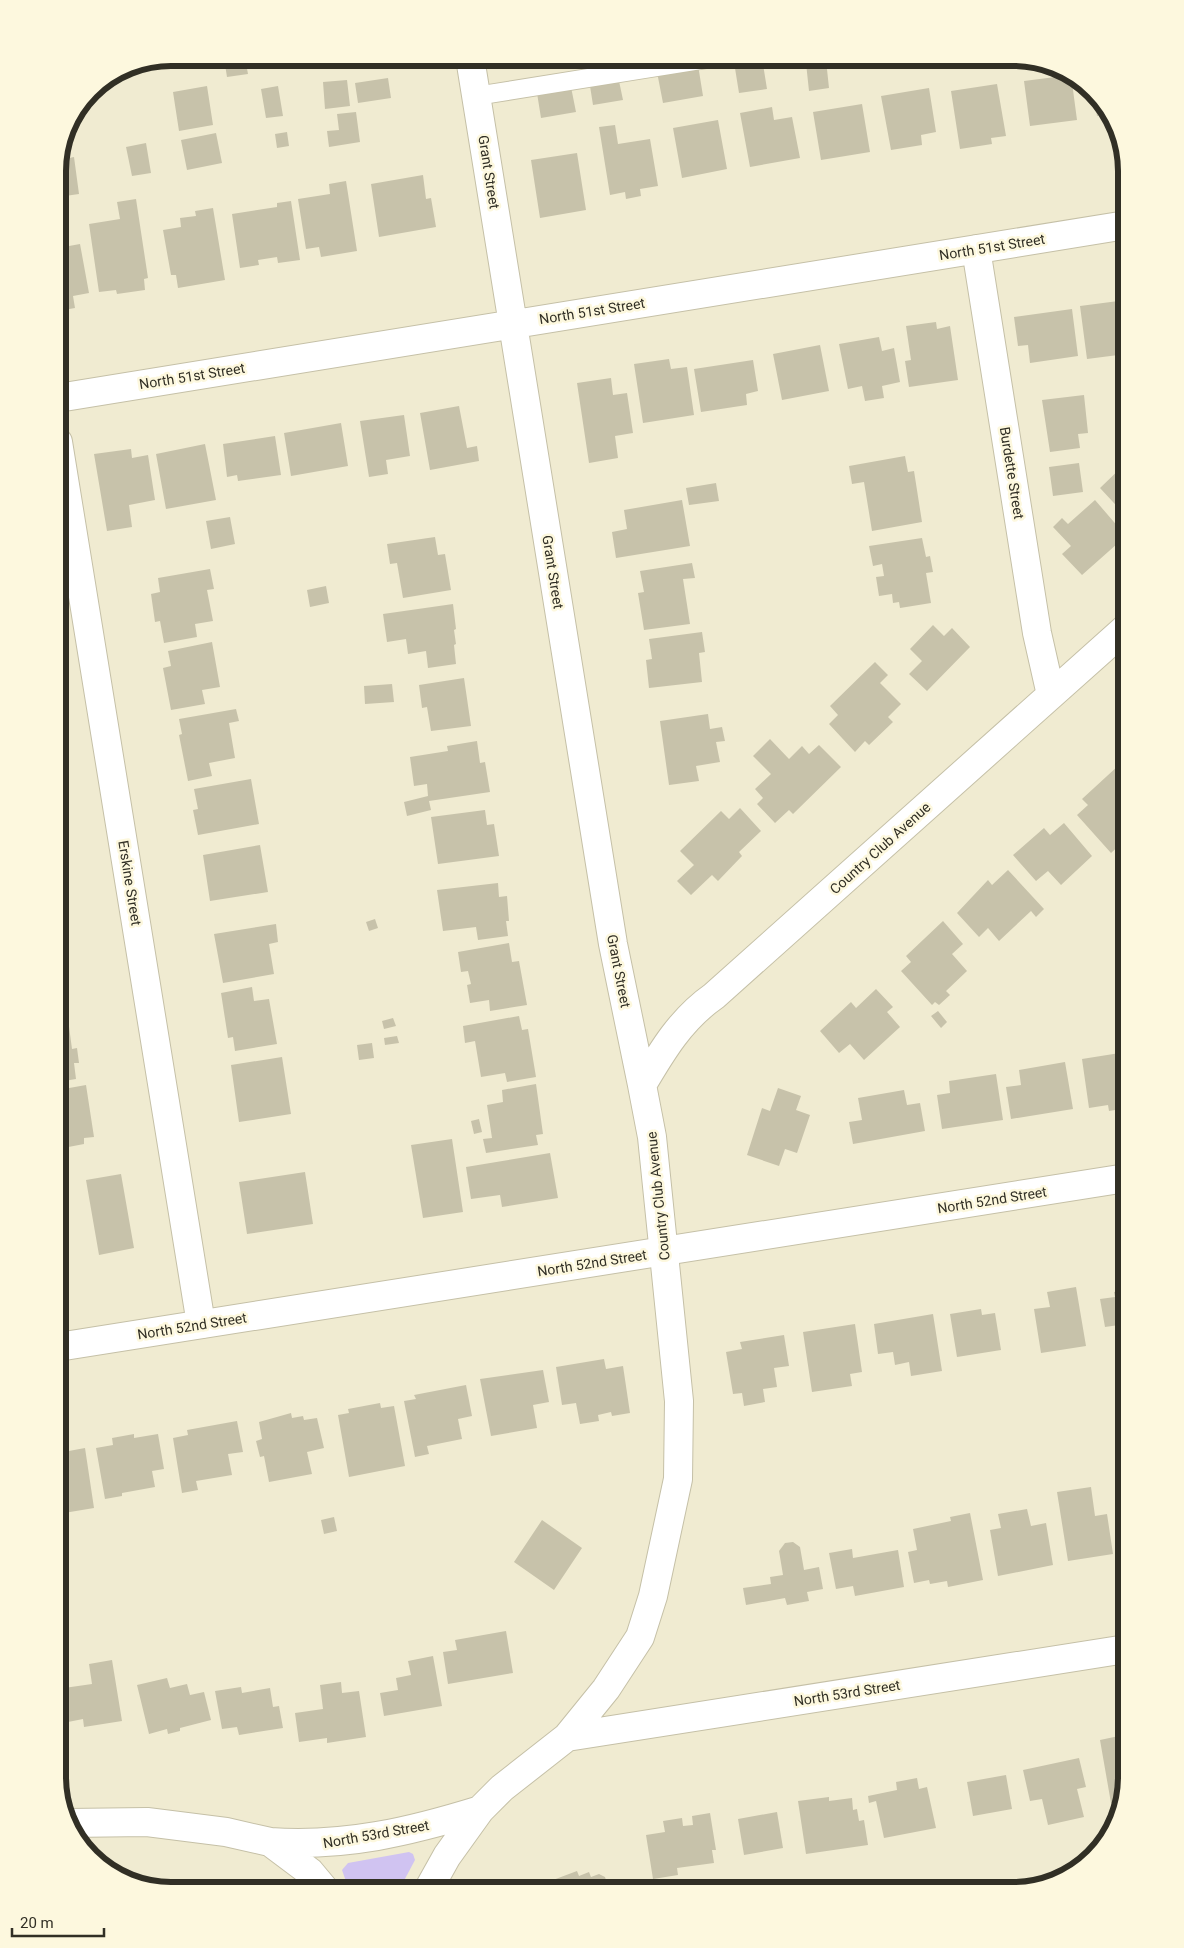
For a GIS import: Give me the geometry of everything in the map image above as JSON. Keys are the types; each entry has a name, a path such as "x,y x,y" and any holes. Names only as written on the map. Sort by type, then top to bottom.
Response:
{"street":[{"name":"Grant Street","path":"471,66 613,944 642,1085"},
{"name":"North 51st Street","path":"66,397 1118,226"},
{"name":"Burdette Street","path":"976,249 1037,633 1051,695"},
{"name":"Erskine Street","path":"66,491 201,1324"},
{"name":"Country Club Avenue","path":"432,1882 447,1856 480,1810 502,1788 568,1737 606,1690 640,1637 653,1596 666,1543 678,1479 678,1400 652,1137 642,1085 670,1038 696,1008 714,996 1118,635"},
{"name":"North 52nd Street","path":"66,1346 1118,1179"},
{"name":"North 53rd Street","path":"568,1737 1118,1650"},
{"name":"North 53rd Street","path":"77,1823 147,1822 226,1832 270,1842 310,1845 397,1834 480,1810"},
{"name":"North 53rd Street","path":"270,1842 310,1872 318,1882"}],"lane":[{"path":"476,96 663,66"}],"shaded area":[{"path":"409,1852 413,1854 415,1860 403,1882 346,1882 342,1870 348,1863"}],"building":[{"path":"225,66 246,66 248,74 227,77"},
{"path":"698,66 703,96 663,103 657,72"},
{"path":"735,66 763,66 767,89 739,93"},
{"path":"806,66 827,66 829,88 809,91"},
{"path":"1058,77 1072,85 1077,120 1030,126 1024,81"},
{"path":"388,78 391,98 358,103 355,83"},
{"path":"347,80 350,106 325,109 323,82"},
{"path":"619,81 623,100 593,105 590,86"},
{"path":"997,84 1006,136 991,138 992,144 960,149 951,91"},
{"path":"207,86 213,125 179,131 173,92"},
{"path":"278,86 283,116 266,118 261,89"},
{"path":"571,87 576,112 541,118 537,93"},
{"path":"929,88 936,132 921,135 922,145 891,150 881,96"},
{"path":"862,104 870,152 821,160 813,112"},
{"path":"772,107 774,120 792,117 800,158 750,167 740,113"},
{"path":"1095,107 1101,115 1097,116"},
{"path":"356,112 360,142 329,147 327,131 339,130 337,114"},
{"path":"718,120 727,169 682,178 673,128"},
{"path":"615,125 618,144 650,139 658,186 640,189 641,196 626,199 625,192 610,195 599,127"},
{"path":"287,132 289,146 277,148 275,134"},
{"path":"216,133 222,163 187,170 181,140"},
{"path":"146,143 151,173 132,176 126,147"},
{"path":"577,153 586,210 540,218 531,160"},
{"path":"74,157 79,194 66,196 67,158"},
{"path":"423,175 426,199 431,198 436,227 379,237 371,184"},
{"path":"346,181 357,251 321,257 319,247 306,249 298,199 330,194 329,184"},
{"path":"136,199 148,278 144,279 145,290 117,294 116,290 99,292 89,224 120,219 117,202"},
{"path":"291,201 300,260 278,263 277,257 258,260 259,265 240,268 232,214 277,207 277,203"},
{"path":"213,208 225,280 178,288 176,275 171,275 163,230 181,227 180,218 196,216 195,211"},
{"path":"80,244 89,293 73,296 75,308 66,310 66,247"},
{"path":"1118,301 1118,355 1087,359 1080,306"},
{"path":"1072,309 1078,356 1030,363 1028,345 1018,346 1014,317"},
{"path":"936,322 937,329 950,326 958,380 909,387 905,361 911,360 906,326"},
{"path":"879,337 882,351 894,348 900,382 882,386 884,398 865,401 862,386 848,389 839,344"},
{"path":"820,345 829,391 782,400 773,354"},
{"path":"669,359 671,369 687,367 694,415 643,423 634,364"},
{"path":"753,360 758,391 746,394 747,405 701,412 694,369"},
{"path":"611,378 613,395 627,393 633,433 615,436 618,458 589,463 577,383"},
{"path":"1084,395 1088,433 1078,434 1080,448 1050,452 1042,400"},
{"path":"459,406 467,448 477,446 479,461 430,470 420,413"},
{"path":"404,415 410,456 386,460 388,474 369,477 360,421"},
{"path":"341,423 348,466 291,476 284,433"},
{"path":"275,436 281,475 238,481 237,475 227,477 223,444"},
{"path":"205,444 216,500 166,509 156,454"},
{"path":"131,449 132,458 148,455 155,500 129,505 132,527 107,531 94,454"},
{"path":"905,456 908,472 914,471 922,522 872,531 864,482 852,484 849,466"},
{"path":"1079,463 1083,492 1053,496 1049,467"},
{"path":"1118,471 1118,507 1100,488"},
{"path":"716,483 719,501 689,505 686,488"},
{"path":"682,500 690,546 616,558 612,532 627,529 624,510"},
{"path":"1095,500 1118,527 1118,543 1082,575 1062,554 1071,546 1053,527 1062,518 1068,524"},
{"path":"230,517 235,544 211,549 206,521"},
{"path":"435,537 438,555 445,554 451,590 403,598 397,563 390,564 387,544"},
{"path":"922,538 926,557 930,556 933,572 926,573 931,603 900,608 899,602 893,603 892,594 879,596 876,577 884,576 882,564 873,566 869,546"},
{"path":"692,563 695,578 683,579 690,624 644,630 638,593 644,592 640,571"},
{"path":"210,569 214,589 207,590 213,621 195,624 197,637 164,643 160,621 155,622 151,594 160,592 158,578"},
{"path":"326,586 329,603 310,607 307,590"},
{"path":"453,604 456,629 454,630 456,644 454,645 456,664 428,668 426,651 408,654 406,639 387,642 383,614"},
{"path":"933,625 944,636 952,628 970,647 927,691 909,674 922,661 910,649"},
{"path":"702,632 705,652 699,653 702,682 649,688 646,660 652,659 649,639"},
{"path":"212,642 220,687 202,690 205,704 171,710 163,668 171,666 168,651"},
{"path":"875,662 888,675 880,683 901,704 888,717 893,722 869,745 865,741 855,752 829,724 838,715 830,706"},
{"path":"464,678 471,726 431,731 427,707 422,708 419,685"},
{"path":"392,684 394,702 365,704 364,686"},
{"path":"236,709 239,721 229,723 235,758 209,763 212,776 188,781 179,735 182,734 179,719"},
{"path":"708,714 710,729 722,727 725,741 716,742 720,762 696,766 699,781 669,785 660,721"},
{"path":"770,739 789,759 802,746 809,754 819,745 841,767 793,814 789,810 775,823 757,804 763,798 755,789 771,774 753,756"},
{"path":"477,741 480,763 485,762 490,792 429,801 431,810 407,816 404,802 428,796 427,784 414,786 410,757 448,751 447,746"},
{"path":"1118,766 1118,847 1111,853 1077,815 1088,805 1082,799"},
{"path":"251,779 259,824 198,835 193,810 198,809 194,789"},
{"path":"740,808 761,831 739,852 742,856 718,881 712,875 691,895 677,881 694,865 680,851 721,811 729,819"},
{"path":"485,810 487,825 494,824 499,856 438,864 431,817"},
{"path":"1064,823 1092,856 1061,885 1048,871 1036,881 1013,855 1044,828 1050,835"},
{"path":"260,845 268,892 210,901 203,855"},
{"path":"1008,870 1044,909 1036,917 1031,911 999,941 988,928 979,937 957,913 988,880 992,885"},
{"path":"498,883 499,897 507,896 509,921 506,921 508,936 478,940 476,927 443,931 437,890"},
{"path":"375,919 378,928 369,931 366,922"},
{"path":"943,921 963,944 952,954 967,971 946,991 950,995 939,1005 935,1002 932,1005 901,971 911,962 906,956"},
{"path":"276,924 278,942 269,944 274,974 223,983 214,934"},
{"path":"509,943 512,962 519,961 527,1005 490,1011 489,1000 470,1003 467,985 471,984 468,971 461,972 458,952"},
{"path":"252,987 254,1001 269,999 277,1044 235,1051 233,1037 228,1038 221,993"},
{"path":"876,989 893,1007 887,1012 900,1027 864,1060 850,1044 839,1053 820,1031 851,1002 856,1008"},
{"path":"938,1011 947,1022 941,1028 931,1016"},
{"path":"519,1016 522,1030 528,1029 536,1077 507,1082 505,1073 481,1077 475,1041 465,1043 463,1026"},
{"path":"393,1018 396,1026 384,1029 382,1021"},
{"path":"66,1019 68,1019 72,1049 77,1048 79,1063 74,1063 76,1079 66,1081"},
{"path":"397,1036 399,1043 385,1045 384,1038"},
{"path":"372,1043 374,1058 359,1060 357,1045"},
{"path":"1118,1053 1118,1110 1109,1111 1108,1105 1089,1108 1082,1059"},
{"path":"282,1057 291,1114 239,1122 231,1065"},
{"path":"1065,1062 1073,1109 1011,1119 1006,1087 1021,1085 1019,1070"},
{"path":"996,1074 1003,1120 942,1129 937,1095 950,1093 949,1081"},
{"path":"536,1084 543,1134 536,1135 538,1145 486,1153 483,1139 492,1138 487,1105 503,1102 502,1090"},
{"path":"86,1085 94,1137 84,1138 84,1144 66,1147 66,1089"},
{"path":"778,1088 801,1096 796,1110 810,1115 797,1153 785,1149 779,1166 747,1155 762,1108 770,1111"},
{"path":"904,1090 907,1105 920,1103 925,1131 853,1144 849,1122 862,1120 858,1098"},
{"path":"479,1119 482,1132 474,1134 471,1121"},
{"path":"452,1139 463,1212 423,1218 411,1145"},
{"path":"550,1153 558,1198 502,1207 500,1195 471,1199 466,1167"},
{"path":"305,1172 313,1224 247,1234 239,1182"},
{"path":"121,1174 134,1248 99,1255 86,1180"},
{"path":"1076,1287 1086,1346 1041,1353 1034,1309 1050,1307 1047,1292"},
{"path":"1118,1291 1118,1325 1105,1327 1100,1299 1115,1297 1114,1292"},
{"path":"981,1309 982,1315 995,1313 1001,1350 957,1357 950,1314"},
{"path":"933,1314 942,1371 911,1376 909,1362 895,1365 893,1352 878,1354 874,1324"},
{"path":"855,1324 862,1372 850,1374 852,1386 812,1392 803,1332"},
{"path":"784,1335 789,1366 774,1368 777,1387 763,1389 765,1402 744,1406 742,1393 733,1394 726,1352 742,1349 740,1342"},
{"path":"604,1359 606,1369 623,1366 630,1413 612,1416 611,1412 598,1415 599,1421 580,1424 576,1403 562,1405 556,1367"},
{"path":"543,1370 549,1402 533,1405 537,1428 491,1436 480,1379"},
{"path":"466,1385 472,1416 458,1419 462,1439 427,1446 429,1454 415,1457 404,1401 416,1399 414,1395"},
{"path":"380,1403 381,1408 394,1406 405,1466 349,1477 338,1415 349,1413 348,1409"},
{"path":"291,1413 292,1418 303,1416 304,1420 317,1418 324,1448 307,1452 312,1474 269,1482 264,1456 260,1457 256,1441 262,1439 259,1422"},
{"path":"237,1421 243,1452 228,1454 232,1475 196,1481 198,1490 182,1493 173,1438 188,1435 187,1430"},
{"path":"134,1434 134,1438 158,1434 164,1469 152,1471 155,1487 122,1493 122,1496 105,1499 96,1448 113,1445 112,1438"},
{"path":"85,1448 94,1508 66,1513 66,1452"},
{"path":"1091,1487 1095,1516 1107,1514 1113,1554 1068,1561 1057,1492"},
{"path":"1027,1509 1031,1526 1046,1523 1053,1565 998,1576 990,1530 1001,1528 998,1514"},
{"path":"970,1513 983,1580 948,1587 947,1581 930,1584 929,1580 914,1583 908,1552 917,1550 913,1529 951,1521 950,1517"},
{"path":"334,1517 337,1531 324,1534 321,1520"},
{"path":"542,1520 582,1548 554,1590 514,1562"},
{"path":"793,1542 800,1547 804,1570 819,1567 823,1589 807,1592 809,1601 787,1605 785,1598 746,1605 743,1588 771,1584 770,1577 783,1575 779,1551 785,1543"},
{"path":"852,1549 853,1558 898,1550 904,1587 855,1596 853,1586 836,1589 829,1553"},
{"path":"506,1631 513,1673 448,1684 443,1652 457,1650 455,1640"},
{"path":"433,1656 442,1706 384,1716 380,1693 398,1690 396,1678 411,1675 408,1661"},
{"path":"112,1660 122,1721 84,1727 83,1719 66,1722 66,1688 92,1684 89,1664"},
{"path":"167,1678 170,1688 187,1684 190,1695 204,1692 211,1720 180,1728 180,1731 168,1734 167,1729 149,1734 137,1685"},
{"path":"341,1682 342,1693 359,1691 366,1737 327,1743 327,1738 299,1742 295,1713 323,1709 320,1685"},
{"path":"241,1687 242,1693 270,1688 273,1707 279,1706 283,1728 239,1735 237,1727 222,1729 215,1691"},
{"path":"1118,1736 1117,1790 1114,1802 1111,1803 1100,1740"},
{"path":"1079,1758 1086,1787 1077,1789 1084,1817 1048,1825 1042,1799 1030,1801 1023,1770"},
{"path":"1006,1775 1012,1809 973,1816 967,1782"},
{"path":"917,1778 919,1789 927,1787 936,1828 884,1838 876,1801 869,1803 868,1796 897,1790 896,1782"},
{"path":"829,1797 829,1801 852,1798 853,1810 857,1809 859,1821 864,1820 868,1845 806,1854 798,1801"},
{"path":"777,1812 783,1848 744,1855 738,1819"},
{"path":"710,1813 716,1850 712,1850 714,1863 677,1868 678,1875 653,1879 646,1835 665,1832 663,1821 682,1818 683,1826 693,1825 692,1816"},
{"path":"577,1871 579,1876 589,1872 591,1877 599,1874 605,1877 607,1882 548,1882"}]}
